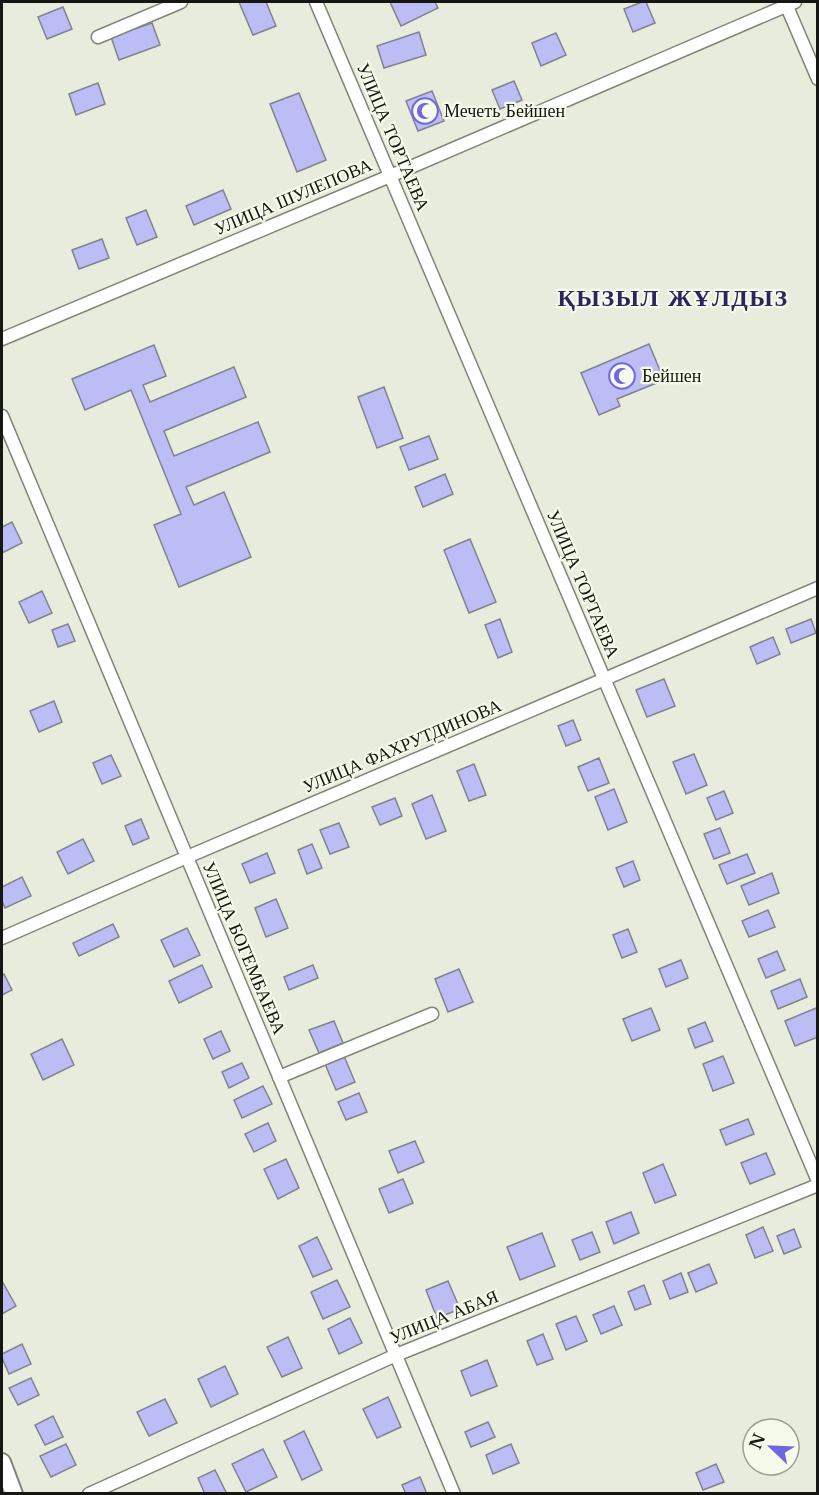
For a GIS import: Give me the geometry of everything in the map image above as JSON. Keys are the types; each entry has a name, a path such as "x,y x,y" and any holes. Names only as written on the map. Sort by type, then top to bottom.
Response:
{"main road":[{"path":"2,1462 14,1494"}],"street":[{"path":"98,37 181,2"},
{"name":"УЛИЦА ТОРТАЕВА","path":"316,2 818,1183"},
{"path":"789,3 818,79"},
{"name":"УЛИЦА ШУЛЕПОВА","path":"2,339 390,176 789,3"},
{"name":"УЛИЦА БОГЕМБАЕВА","path":"2,416 454,1494"},
{"name":"УЛИЦА ФАХРУТДИНОВА","path":"2,938 818,588"},
{"path":"279,1077 432,1014"},
{"name":"УЛИЦА АБАЯ","path":"89,1494 396,1356 818,1183"}],"building":[{"path":"239,2 266,2 276,26 253,35"},
{"path":"390,2 435,2 438,8 401,26"},
{"path":"646,2 655,23 633,32 624,9"},
{"path":"63,7 72,29 47,39 38,17"},
{"path":"152,23 160,45 119,60 111,37"},
{"path":"419,32 426,55 384,68 377,46"},
{"path":"556,33 566,55 541,66 532,43"},
{"path":"514,81 522,100 500,109 492,90"},
{"path":"98,83 105,104 76,115 69,94"},
{"name":"Мечеть Бейшен","path":"432,91 444,121 418,131 406,101"},
{"path":"299,93 326,160 297,172 270,104"},
{"path":"223,190 231,209 194,225 186,206"},
{"path":"146,210 157,237 137,245 126,218"},
{"path":"102,239 109,258 79,269 72,250"},
{"name":"Бейшен","path":"649,344 664,380 617,399 620,406 599,415 581,373"},
{"path":"154,345 166,376 143,385 150,402 234,367 246,397 164,431 174,456 258,422 270,452 186,487 194,505 224,492 251,557 179,587 154,525 181,514 131,390 85,410 72,379"},
{"path":"384,387 403,438 377,448 358,397"},
{"path":"429,436 438,459 409,470 400,447"},
{"path":"445,474 453,494 423,507 415,487"},
{"path":"12,522 22,543 2,553 2,527"},
{"path":"470,539 496,602 469,613 444,550"},
{"path":"42,591 52,613 29,623 19,602"},
{"path":"500,619 512,652 498,658 485,625"},
{"path":"811,619 816,633 791,643 786,629"},
{"path":"68,624 75,641 58,647 52,630"},
{"path":"773,637 780,654 757,664 750,647"},
{"path":"664,679 675,706 647,717 636,690"},
{"path":"54,701 62,722 39,732 30,711"},
{"path":"573,720 581,740 566,746 558,726"},
{"path":"694,754 707,785 686,794 673,762"},
{"path":"111,755 121,776 102,784 93,763"},
{"path":"599,758 609,783 588,791 578,767"},
{"path":"474,764 486,795 469,801 457,771"},
{"path":"614,789 627,822 608,830 595,797"},
{"path":"724,791 733,813 716,820 707,798"},
{"path":"432,795 446,831 426,839 412,804"},
{"path":"395,798 402,816 380,825 372,807"},
{"path":"141,819 149,838 133,845 125,826"},
{"path":"339,823 349,847 330,854 320,830"},
{"path":"720,828 730,853 714,859 704,834"},
{"path":"83,839 94,861 68,874 57,852"},
{"path":"312,844 322,868 307,874 298,850"},
{"path":"267,853 275,873 250,883 242,864"},
{"path":"747,854 755,873 727,884 719,865"},
{"path":"633,861 640,880 624,887 616,868"},
{"path":"772,873 779,893 749,905 741,886"},
{"path":"22,877 31,896 5,908 2,901 2,887"},
{"path":"276,899 288,928 266,937 255,908"},
{"path":"768,910 775,927 749,937 742,921"},
{"path":"113,924 119,937 79,956 73,943"},
{"path":"187,928 200,955 174,967 161,940"},
{"path":"628,929 637,952 622,958 613,935"},
{"path":"777,951 785,970 766,978 758,959"},
{"path":"681,960 688,978 666,987 659,969"},
{"path":"202,965 212,987 179,1003 169,981"},
{"path":"313,965 318,978 289,990 284,977"},
{"path":"459,969 473,1002 448,1012 435,979"},
{"path":"4,974 12,990 2,995 2,975"},
{"path":"800,979 807,997 778,1009 771,991"},
{"path":"651,1008 660,1030 632,1041 623,1019"},
{"path":"816,1008 818,1037 795,1046 785,1021"},
{"path":"334,1021 343,1043 319,1053 309,1030"},
{"path":"705,1022 713,1041 695,1048 688,1029"},
{"path":"221,1031 230,1051 213,1059 204,1039"},
{"path":"62,1039 74,1065 43,1080 31,1054"},
{"path":"344,1056 355,1082 336,1090 325,1064"},
{"path":"723,1056 734,1083 713,1091 703,1064"},
{"path":"242,1063 249,1078 229,1088 222,1072"},
{"path":"263,1086 272,1104 242,1118 234,1100"},
{"path":"359,1093 367,1112 346,1120 338,1102"},
{"path":"748,1119 754,1134 726,1145 720,1130"},
{"path":"268,1123 276,1141 254,1152 245,1134"},
{"path":"415,1141 424,1162 398,1173 389,1151"},
{"path":"766,1153 775,1174 750,1184 741,1163"},
{"path":"286,1159 299,1188 278,1199 264,1169"},
{"path":"663,1164 676,1195 655,1203 643,1173"},
{"path":"403,1179 413,1203 389,1213 379,1189"},
{"path":"631,1212 639,1233 614,1244 606,1222"},
{"path":"763,1227 773,1251 755,1258 746,1235"},
{"path":"794,1229 801,1247 784,1254 777,1236"},
{"path":"592,1232 600,1252 580,1260 572,1240"},
{"path":"542,1233 555,1266 520,1280 507,1247"},
{"path":"317,1237 332,1269 313,1277 299,1246"},
{"path":"709,1264 717,1283 696,1292 688,1273"},
{"path":"681,1273 688,1292 670,1299 663,1281"},
{"path":"337,1280 350,1307 323,1319 311,1292"},
{"path":"2,1281 16,1306 2,1314"},
{"path":"448,1281 460,1309 437,1318 426,1290"},
{"path":"644,1285 651,1304 635,1310 628,1292"},
{"path":"614,1306 622,1325 601,1334 593,1315"},
{"path":"576,1316 587,1341 566,1350 556,1324"},
{"path":"350,1318 362,1343 339,1354 328,1329"},
{"path":"543,1334 553,1359 537,1365 527,1341"},
{"path":"288,1337 302,1368 282,1377 267,1347"},
{"path":"22,1344 31,1364 9,1374 2,1354"},
{"path":"487,1360 497,1386 471,1396 461,1371"},
{"path":"225,1366 238,1394 211,1407 198,1379"},
{"path":"31,1378 39,1395 18,1405 9,1388"},
{"path":"388,1397 401,1427 377,1438 363,1409"},
{"path":"165,1399 177,1423 149,1436 137,1412"},
{"path":"53,1416 63,1437 45,1445 35,1425"},
{"path":"488,1422 495,1437 471,1447 465,1432"},
{"path":"304,1431 322,1470 302,1480 284,1441"},
{"path":"66,1444 76,1465 51,1477 40,1456"},
{"path":"511,1444 519,1463 493,1474 486,1455"},
{"path":"263,1449 277,1477 246,1492 232,1464"},
{"path":"716,1464 724,1482 703,1490 696,1473"},
{"path":"215,1470 227,1494 205,1494 198,1478"},
{"path":"420,1477 427,1494 406,1494 402,1485"}],"place":[{"name":"Мечеть Бейшен","path":"425,111"},
{"name":"Бейшен","path":"622,376"}],"district":[{"name":"ҚЫЗЫЛ ЖҰЛДЫЗ","path":"673,298"}]}
